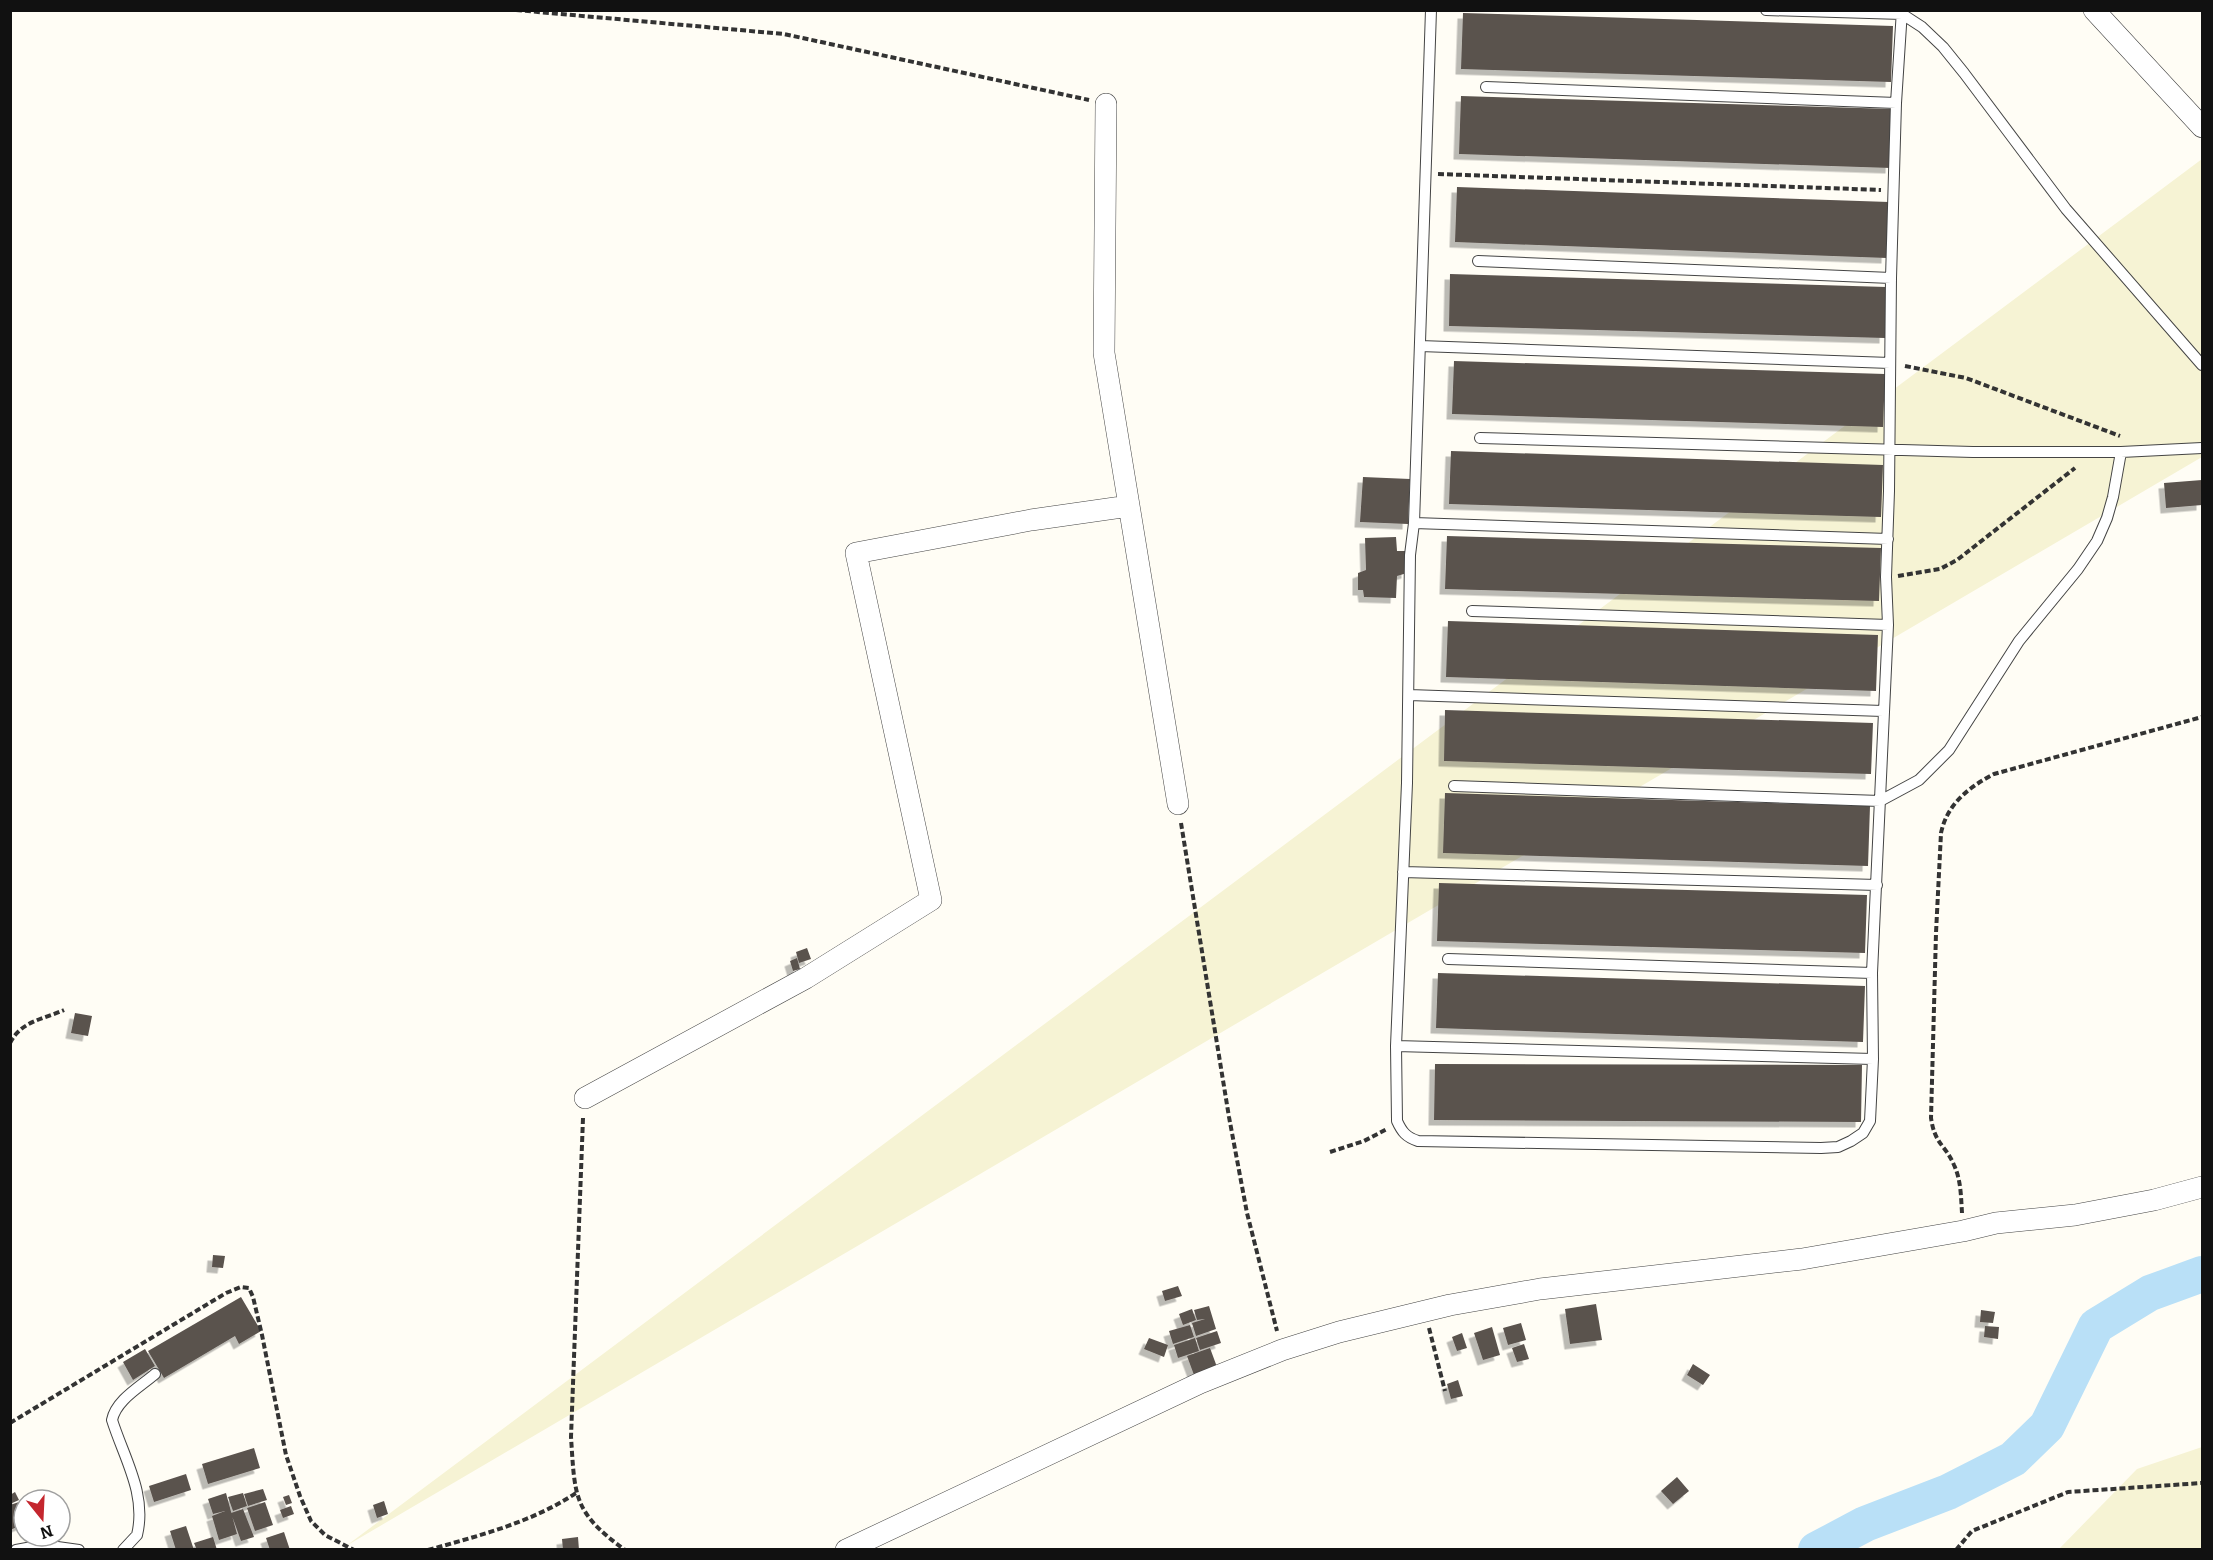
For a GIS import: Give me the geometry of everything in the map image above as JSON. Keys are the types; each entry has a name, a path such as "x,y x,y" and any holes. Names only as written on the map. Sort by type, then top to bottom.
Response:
{"street":[{"path":"2094,10 2202,127"},
{"path":"1106,104 1104,353 1178,804"},
{"path":"585,1098 807,978 932,900 856,553 1031,520 1129,506"},
{"path":"846,1550 1190,1387 1282,1350 1339,1332 1425,1310 1540,1289 1772,1263 2013,1221 2075,1215 2154,1200 2202,1187"}],"lane":[{"path":"1431,10 1414,523 1410,555 1409,695 1396,1046 1397,1121 1409,1138 1418,1141 1838,1147 1851,1142 1863,1133 1870,1121 1873,1059 1872,973 1888,625 1886,577 1893,190 1902,12"},
{"path":"1766,10 1902,12 1922,27 1943,47 2066,209 2202,365"},
{"path":"1486,87 1896,103"},
{"path":"1478,261 1891,278"},
{"path":"1420,346 1890,363"},
{"path":"1480,438 1888,450 2121,452 2202,448"},
{"path":"1455,786 1880,801 1919,780 1948,750 2019,641 2078,569 2097,541 2107,518 2121,452"},
{"path":"1414,523 1888,539"},
{"path":"1472,611 1888,625"},
{"path":"1409,695 1883,711"},
{"path":"1403,872 1877,885"},
{"path":"1448,959 1872,973"},
{"path":"1396,1046 1873,1059"},
{"path":"123,1550 137,1535 140,1509 137,1487 112,1420 119,1405 154,1374"},
{"path":"16,1550 43,1545 79,1550"}],"path":[{"path":"516,10 784,34 1106,104"},
{"path":"1427,174 1893,190"},
{"path":"1890,363 1966,378 2125,437"},
{"path":"1886,577 1940,569 1957,560 2095,452"},
{"path":"1963,1231 1959,1180 1955,1167 1936,1140 1931,1118 1936,933 1941,833 1944,821 1966,790 1994,774 2202,717"},
{"path":"1178,804 1247,1213 1282,1350"},
{"path":"10,1043 25,1025 64,1010"},
{"path":"585,1098 581,1142 581,1211 572,1437 576,1493 589,1519 625,1550"},
{"path":"1330,1152 1364,1141 1397,1121"},
{"path":"10,1423 226,1293 240,1287 249,1288 260,1325 286,1455 300,1496 311,1521 325,1535 354,1550"},
{"path":"1425,1310 1445,1391"},
{"path":"1956,1550 1972,1531 2068,1492 2202,1483"},
{"path":"428,1550 465,1540 526,1518 560,1504 576,1493"}],"shaded area":[{"path":"2202,159 2202,457 346,1546"},
{"path":"2202,1447 2202,1549 2059,1549 2137,1469"}],"building":[{"path":"1463,13 1893,26 1891,82 1461,69"},
{"path":"1461,96 1893,109 1891,168 1459,154"},
{"path":"1457,187 1889,202 1887,258 1455,242"},
{"path":"1450,274 1886,287 1885,338 1449,326"},
{"path":"1454,361 1885,374 1883,427 1452,414"},
{"path":"1451,451 1883,465 1881,517 1449,504"},
{"path":"1363,477 1410,479 1408,524 1360,522"},
{"path":"2202,480 2202,505 2166,508 2164,483"},
{"path":"1447,536 1881,548 1879,601 1445,589"},
{"path":"1396,537 1397,551 1406,551 1407,573 1397,576 1396,598 1364,597 1363,590 1358,590 1358,573 1366,570 1365,538"},
{"path":"1448,621 1878,635 1876,691 1446,677"},
{"path":"1445,710 1873,723 1871,774 1444,761"},
{"path":"1445,793 1870,806 1868,866 1443,853"},
{"path":"1439,883 1867,895 1865,953 1437,941"},
{"path":"807,948 811,959 799,963 796,952"},
{"path":"797,958 800,969 793,971 790,961"},
{"path":"1438,973 1865,986 1863,1042 1436,1028"},
{"path":"75,1013 92,1016 88,1036 71,1033"},
{"path":"1435,1064 1862,1065 1861,1122 1434,1120"},
{"path":"213,1255 225,1256 223,1268 212,1267"},
{"path":"1178,1286 1182,1296 1165,1301 1162,1291"},
{"path":"241,1297 261,1331 239,1344 235,1336 164,1378 148,1351"},
{"path":"1596,1304 1602,1340 1570,1344 1565,1309"},
{"path":"1209,1306 1216,1329 1196,1336 1192,1323 1205,1319 1197,1320 1194,1310"},
{"path":"1192,1309 1196,1320 1183,1325 1179,1314"},
{"path":"1981,1310 1995,1312 1993,1323 1980,1322"},
{"path":"1521,1323 1526,1340 1508,1345 1503,1328"},
{"path":"1190,1325 1194,1337 1173,1344 1169,1331"},
{"path":"1985,1326 1999,1327 1998,1339 1984,1337"},
{"path":"1492,1327 1500,1355 1483,1360 1474,1333"},
{"path":"1217,1331 1221,1343 1200,1350 1196,1338"},
{"path":"1462,1333 1467,1348 1457,1351 1452,1337"},
{"path":"1149,1338 1168,1345 1164,1357 1144,1349"},
{"path":"1195,1338 1199,1351 1178,1358 1174,1345"},
{"path":"1524,1344 1529,1359 1517,1362 1512,1348"},
{"path":"1210,1348 1217,1367 1194,1375 1187,1356"},
{"path":"145,1349 155,1366 133,1380 123,1362"},
{"path":"1693,1364 1710,1375 1703,1385 1687,1375"},
{"path":"1458,1380 1463,1396 1451,1399 1447,1384"},
{"path":"254,1448 260,1468 208,1484 202,1464"},
{"path":"186,1474 191,1490 154,1502 149,1486"},
{"path":"1677,1477 1689,1491 1673,1504 1661,1491"},
{"path":"263,1489 267,1500 248,1506 244,1494"},
{"path":"226,1493 237,1534 219,1540 212,1516 225,1511 213,1514 208,1499"},
{"path":"243,1493 247,1506 233,1511 228,1497"},
{"path":"289,1495 292,1503 286,1505 283,1497"},
{"path":"384,1501 388,1514 377,1518 373,1505"},
{"path":"265,1502 273,1525 255,1531 247,1508"},
{"path":"12,1504 12,1529 10,1530 10,1505"},
{"path":"291,1506 294,1514 283,1518 280,1510"},
{"path":"243,1509 254,1537 241,1541 231,1513"},
{"path":"186,1526 194,1550 176,1550 170,1531"},
{"path":"284,1532 290,1550 270,1550 266,1538"},
{"path":"213,1537 217,1550 197,1550 194,1543"},
{"path":"578,1537 579,1550 563,1550 562,1539"}],"waterway":[{"path":"1816,1550 1865,1524 1948,1492 2013,1459 2047,1426 2096,1326 2150,1293 2202,1274"}]}
